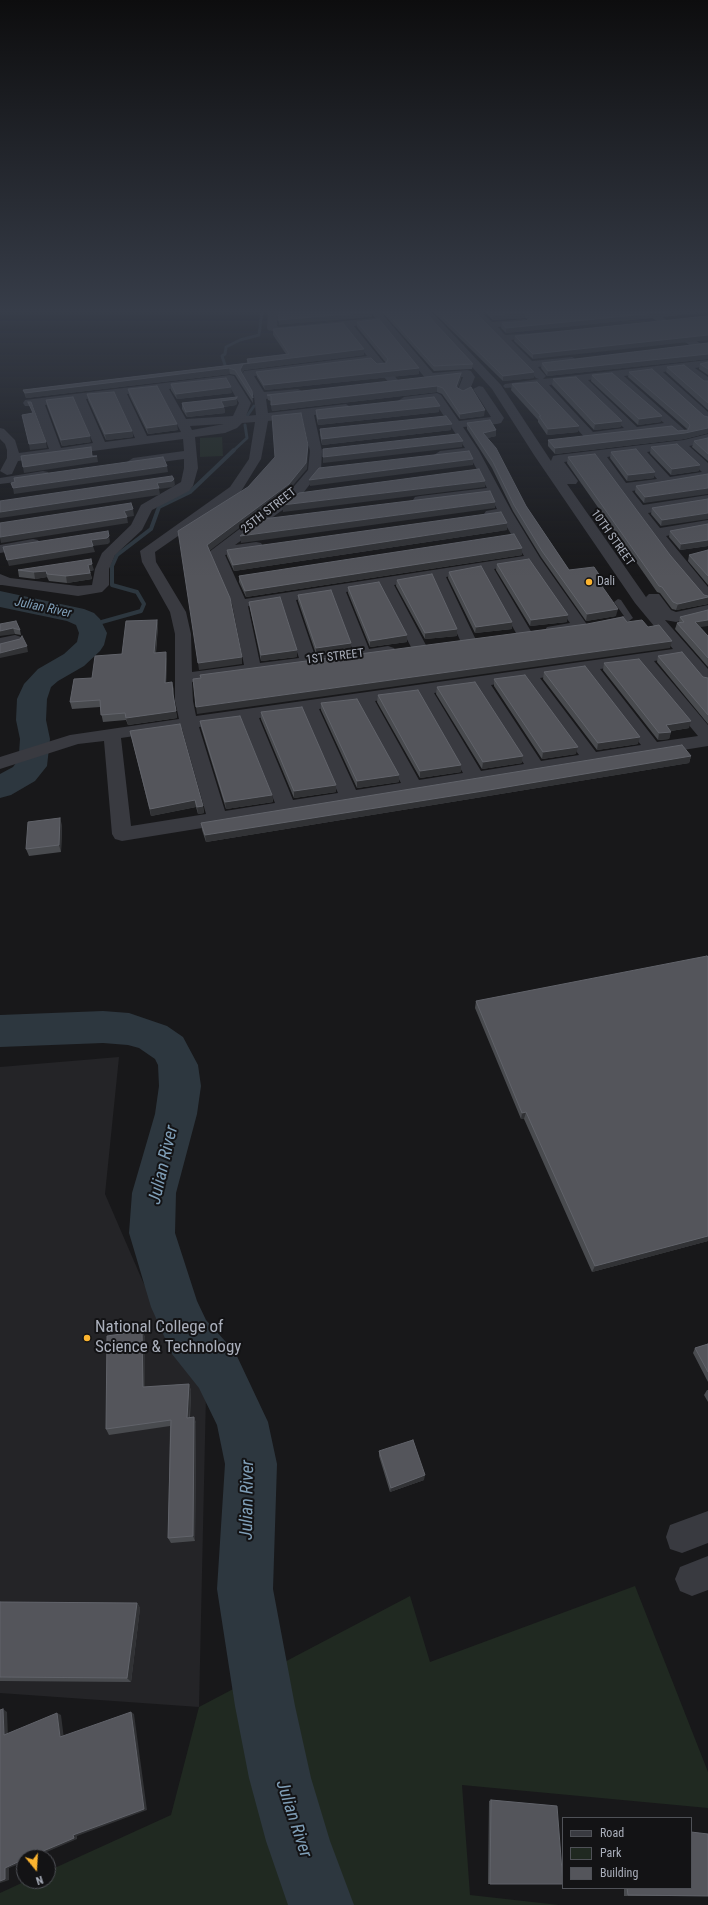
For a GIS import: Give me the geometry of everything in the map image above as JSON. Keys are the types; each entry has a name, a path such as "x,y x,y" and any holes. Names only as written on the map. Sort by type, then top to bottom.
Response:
{"street":[{"path":"50,400 34,402 56,452"},
{"path":"81,400 100,446"},
{"path":"124,400 143,441"},
{"path":"0,579 7,582 88,591 97,589 101,585 102,569 107,557 137,527 146,508 184,488 188,483 190,474 186,429 170,400"},
{"path":"238,420 245,403 243,400"},
{"path":"217,818 184,701 183,634 178,612 149,562 147,551 235,490 255,459 262,418 260,400"},
{"path":"391,403 415,400"},
{"path":"439,400 473,451 532,559 584,626 516,634 485,566"},
{"path":"434,417 455,425 497,420 495,400"},
{"path":"502,400 640,600 708,679"},
{"path":"505,400 544,441"},
{"path":"559,400 590,436"},
{"path":"602,400 633,430"},
{"path":"645,400 674,426 708,470"},
{"path":"688,400 708,418"},
{"path":"173,405 188,403"},
{"path":"13,458 143,441 186,429 238,420 360,406"},
{"path":"307,412 316,431 314,470 329,468"},
{"path":"446,436 455,425"},
{"path":"576,437 674,426"},
{"path":"0,432 11,443 13,458 1,483"},
{"path":"708,438 598,454 656,533 682,556 702,581 708,597"},
{"path":"316,451 331,449"},
{"path":"638,449 666,481"},
{"path":"428,457 473,451"},
{"path":"119,464 189,454"},
{"name":"10TH STREET","path":"598,454 558,459 557,461 665,613 676,617 708,610"},
{"name":"25TH STREET","path":"216,552 295,494 314,470"},
{"path":"468,472 484,470"},
{"path":"1,483 57,473"},
{"path":"174,476 190,474"},
{"path":"623,488 708,475"},
{"path":"408,502 495,490"},
{"path":"295,494 310,492"},
{"path":"639,510 708,499"},
{"path":"129,505 160,500"},
{"path":"474,516 506,512"},
{"path":"258,521 290,517"},
{"path":"656,533 708,524"},
{"path":"114,531 137,527"},
{"path":"502,536 518,534"},
{"path":"0,549 46,542"},
{"path":"216,552 271,544"},
{"path":"216,552 236,577 253,668"},
{"path":"91,559 107,557"},
{"path":"240,604 532,559"},
{"path":"0,574 23,570"},
{"path":"437,574 469,640"},
{"name":"1ST STREET","path":"183,678 426,646 385,582"},
{"path":"337,589 363,654"},
{"path":"287,597 308,661"},
{"path":"2,762 76,739 684,652"},
{"path":"642,658 708,736"},
{"path":"588,666 653,749"},
{"path":"529,674 591,759"},
{"path":"480,681 536,768"},
{"path":"423,689 475,777"},
{"path":"364,698 413,787"},
{"path":"309,706 349,798"},
{"path":"248,714 286,808"},
{"path":"112,734 122,834 708,740"}],"lane":[{"path":"603,623 629,618 618,602"}],"shaded area":[{"name":"National College of Science & Technology","path":"119,1057 105,1194 143,1282 206,1394 199,1707 0,1693 0,1067"}],"green space":[{"path":"222,437 223,456 200,457 200,438"},
{"path":"635,1586 708,1772 708,1808 462,1785 470,1895 559,1905 0,1905 0,1893 16,1886 16,1889 56,1889 56,1867 171,1815 199,1707 410,1596 430,1662"}],"building":[{"path":"46,400 74,400 90,436 61,440"},
{"path":"90,400 118,400 132,431 105,434"},
{"path":"133,400 164,400 177,424 147,428"},
{"path":"210,400 229,400 221,401 224,407 186,412 182,403"},
{"path":"271,400 316,400 271,405"},
{"path":"408,400 436,400 440,406 318,419 316,410"},
{"path":"451,400 479,400 485,410 460,414"},
{"path":"526,400 554,400 579,426 548,429 539,416 541,416"},
{"path":"573,400 600,400 622,421 595,424"},
{"path":"619,400 643,400 662,416 639,419"},
{"path":"661,400 686,400 704,416 708,417 708,428 685,433 555,448 548,440 672,426 678,431 688,430 690,425"},
{"path":"28,402 31,402 46,442 29,444 22,415 33,413"},
{"path":"301,413 308,445 306,463 289,484 207,545 230,598 242,657 198,663 178,531 248,487 275,457 272,416"},
{"path":"446,416 452,424 322,439 320,429"},
{"path":"490,420 496,430 483,433 496,448 526,506 569,570 594,567 604,582 599,582 618,609 587,614 542,551 514,505 493,462 467,423"},
{"path":"458,434 463,441 323,457 323,449"},
{"path":"708,438 708,454 694,441"},
{"path":"677,444 700,465 672,469 651,447"},
{"path":"91,447 92,456 97,456 23,467 21,456"},
{"path":"636,449 655,472 628,475 611,452"},
{"path":"469,451 473,459 309,480 319,468"},
{"path":"595,454 670,555 704,595 708,597 678,604 673,602 662,587 659,586 568,457"},
{"path":"163,457 167,466 13,488 11,483 15,482 14,478"},
{"path":"479,469 485,481 282,505 299,493"},
{"path":"708,474 708,488 645,497 636,486"},
{"path":"172,476 174,479 172,481 157,483 159,488 0,512 0,501"},
{"path":"490,491 495,502 240,536 263,519"},
{"path":"708,499 708,513 662,520 652,508"},
{"path":"131,503 133,509 124,511 127,517 0,537 0,523"},
{"path":"501,512 507,523 233,565 227,550"},
{"path":"708,524 708,540 681,544 670,531"},
{"path":"108,531 109,536 107,538 91,540 93,546 7,560 3,547"},
{"path":"514,534 522,548 245,591 239,576"},
{"path":"708,550 708,576 689,555"},
{"path":"91,559 92,564 88,565 90,573 66,576 47,574 46,571 34,572 18,570"},
{"path":"529,559 568,615 531,620 497,564"},
{"path":"481,566 512,622 476,627 449,572"},
{"path":"432,574 457,629 425,633 397,580"},
{"path":"379,582 407,635 370,641 348,587"},
{"path":"331,590 351,643 316,648 298,595"},
{"path":"280,597 297,650 261,655 249,602"},
{"path":"708,610 708,620 695,622 708,636 708,658 677,623 684,622 680,617"},
{"path":"623,617 627,622 642,620 648,627 659,625 672,641 196,707 193,679 201,678 200,675 587,624"},
{"path":"157,620 154,653 166,652 165,683 172,682 176,711 126,718 125,713 101,715 100,700 70,702 74,679 92,678 95,656 122,654 126,621"},
{"path":"16,621 20,630 13,628 0,631 0,624"},
{"path":"22,636 27,646 0,653 0,644 20,639"},
{"path":"682,652 703,677 708,678 708,715 658,656"},
{"path":"639,659 691,721 666,725 671,732 659,733 604,663"},
{"path":"585,666 640,737 598,743 544,672"},
{"path":"525,675 578,747 543,752 494,679"},
{"path":"475,682 523,756 483,762 437,687"},
{"path":"418,690 461,765 420,771 378,695"},
{"path":"357,699 399,775 357,781 321,703"},
{"path":"302,707 336,785 294,791 261,712"},
{"path":"240,716 272,795 225,802 200,721"},
{"path":"180,724 203,806 197,807 195,800 150,809 130,731"},
{"path":"682,745 691,756 205,835 201,823"},
{"path":"60,818 59,845 26,849 28,822"},
{"path":"707,956 708,1236 595,1266 526,1112 522,1113 476,1001"},
{"path":"142,1331 143,1387 189,1384 187,1418 194,1417 193,1536 168,1538 171,1420 106,1429 107,1336"},
{"path":"708,1344 708,1372 695,1348"},
{"path":"413,1440 425,1475 391,1488 379,1451"},
{"path":"0,1602 137,1603 127,1678 0,1677"},
{"path":"3,1709 4,1735 57,1713 60,1737 131,1712 144,1809 73,1835 74,1838 48,1849 16,1849 16,1863 5,1868 5,1879 0,1881 0,1710"},
{"path":"491,1800 557,1806 562,1884 490,1884"},
{"path":"692,1832 708,1834 708,1896 628,1895 627,1889 692,1889"}],"waterway":[{"path":"247,416 254,406"},
{"path":"233,451 247,438 245,425"},
{"path":"91,625 141,611 144,604 137,592 112,585 112,566 117,555 151,529 159,507 190,492 234,450"},
{"name":"Julian River","path":"0,599 75,615 85,619 91,625 93,633 90,645 74,660 48,675 38,684 32,699 31,720 35,739 34,754 31,766 24,774 0,788"},
{"name":"Julian River","path":"0,1031 103,1027 129,1029 153,1037 169,1048 178,1065 180,1086 176,1114 154,1193 152,1233 175,1307 189,1337 217,1370 242,1422 251,1464 245,1589 265,1706 280,1778 298,1841 321,1905"}],"place":[{"name":"Dali","path":"589,582"},
{"name":"National College of Science & Technology","path":"87,1338"}]}
